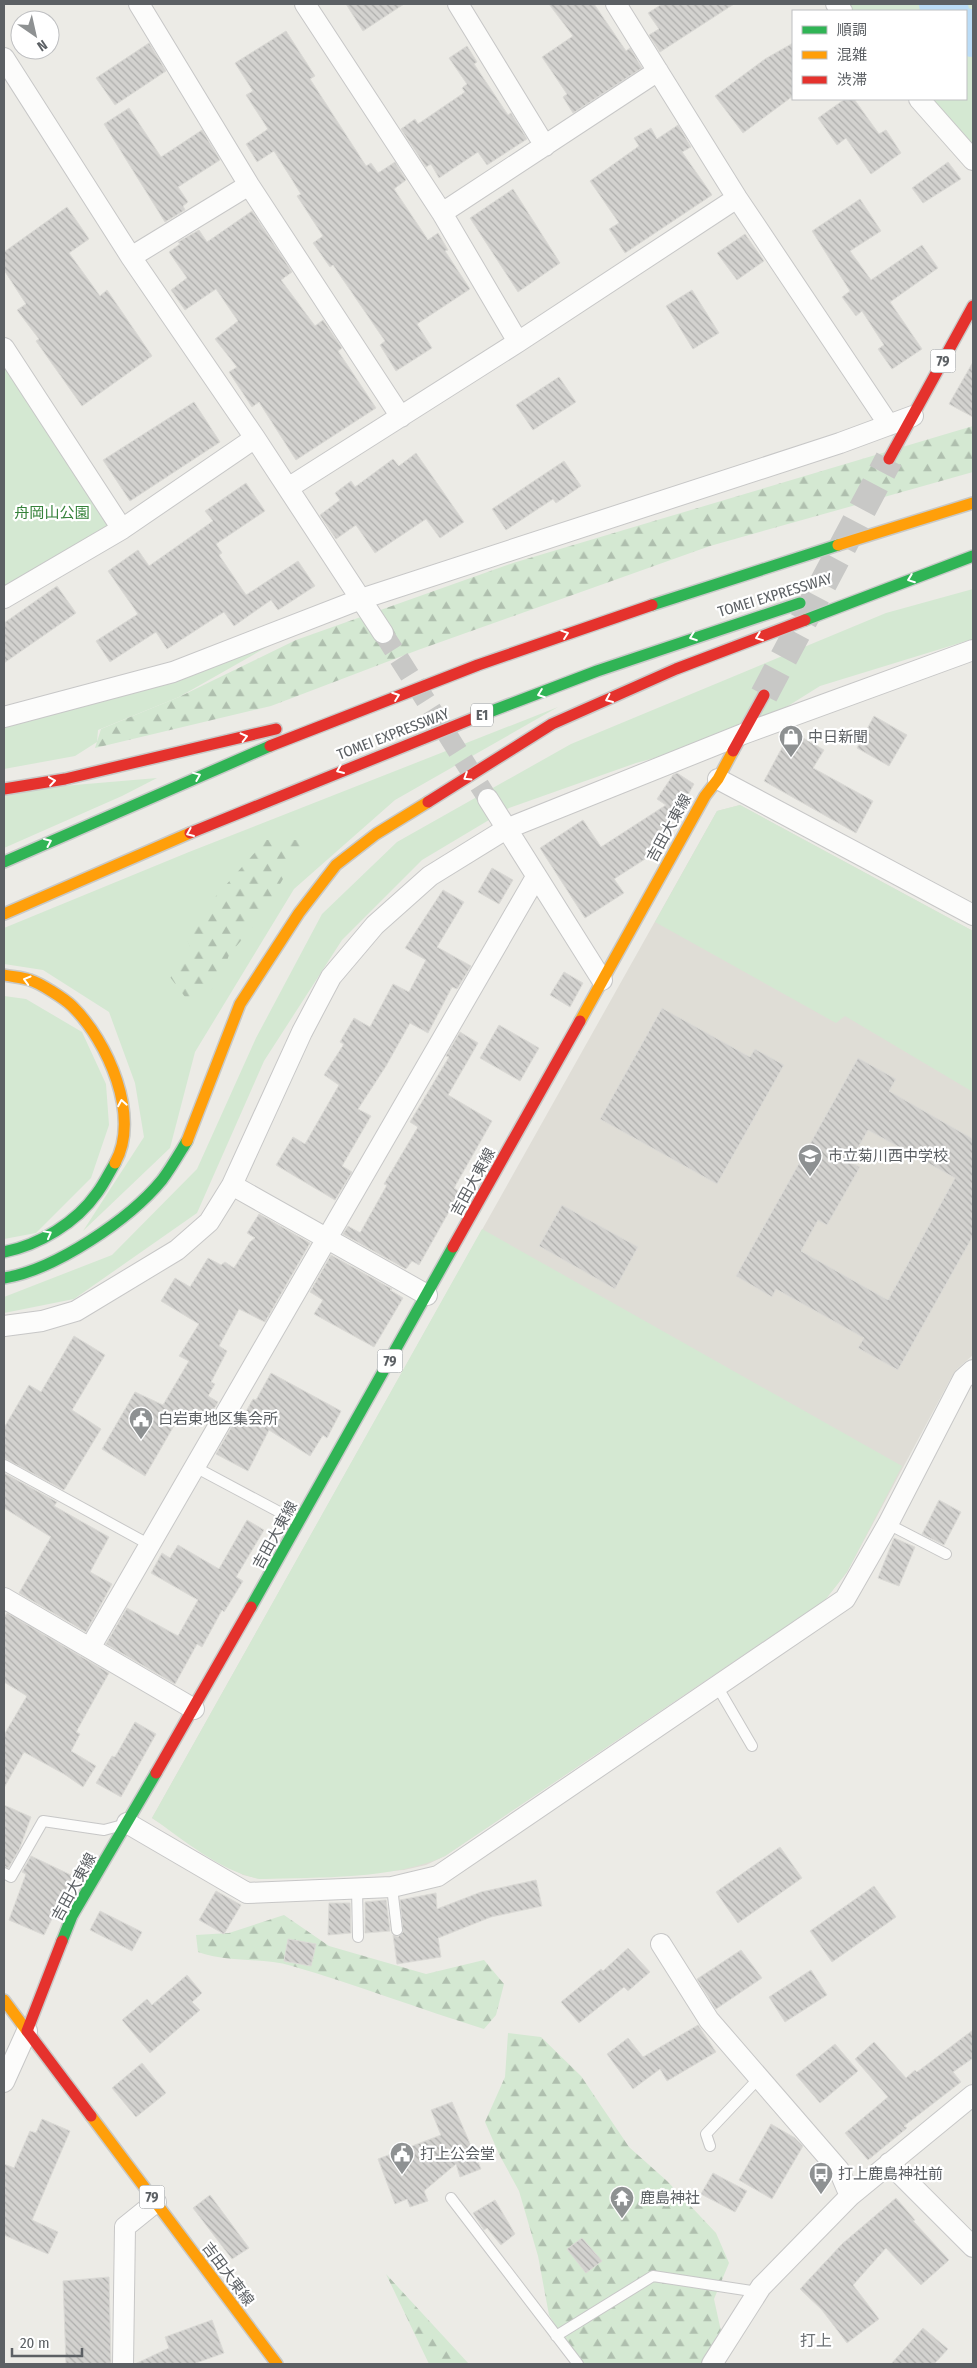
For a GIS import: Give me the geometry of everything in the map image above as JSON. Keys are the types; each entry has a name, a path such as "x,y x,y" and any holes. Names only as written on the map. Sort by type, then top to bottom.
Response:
{"main road":[{"name":"79","path":"889,459 973,306"},
{"name":"TOMEI EXPRESSWAY","path":"4,862 160,791 368,706 546,640 732,577 973,503"},
{"path":"887,576 973,549"},
{"path":"4,1278 17,1276 73,1251 119,1222 162,1180 189,1137 240,1004 264,964 336,865 376,834 552,724 676,669 973,556"},
{"name":"TOMEI EXPRESSWAY","path":"4,914 376,755 696,636 811,600"},
{"name":"吉田大東線","path":"277,2364 27,2031 72,1916 194,1709 427,1295 704,796 718,779 764,695"},
{"path":"4,789 65,780 368,706"},
{"path":"4,975 32,980 72,1006 105,1049 120,1094 126,1123 122,1150 97,1194 68,1223 24,1248 4,1252"},
{"path":"4,2000 27,2031"}],"street":[{"path":"140,4 249,185 400,417"},
{"path":"305,4 442,213 518,342"},
{"path":"458,4 545,146"},
{"path":"616,4 737,198 889,425"},
{"path":"4,58 131,257 255,438 383,633"},
{"path":"442,213 658,71"},
{"path":"920,100 973,160"},
{"path":"131,257 249,185"},
{"path":"288,488 518,342 737,198"},
{"path":"4,348 122,529"},
{"path":"4,718 173,672 361,599 840,444 913,416"},
{"path":"4,598 122,529 255,438"},
{"path":"4,1326 42,1321 76,1311 176,1250 209,1222 232,1186 302,1032 331,977 375,925 430,876 506,829 743,734 973,650"},
{"path":"718,779 973,915"},
{"path":"488,799 602,980"},
{"path":"90,1648 536,877"},
{"path":"232,1186 427,1295"},
{"path":"127,1823 247,1893 392,1887 438,1876 845,1598 888,1524 963,1379 973,1370"},
{"path":"4,1598 194,1709"},
{"path":"661,1944 709,2020 839,2170 850,2196"},
{"path":"4,2082 27,2031"},
{"path":"712,2364 758,2292 850,2196 973,2095"},
{"path":"890,2163 973,2247"},
{"path":"123,2364 125,2227 156,2202"}],"lane":[{"path":"4,1465 150,1545"},
{"path":"194,1467 299,1523"},
{"path":"888,1524 946,1554"},
{"path":"717,1686 752,1746"},
{"path":"4,1873 11,1876 43,1821 104,1830 127,1823"},
{"path":"392,1887 397,1930"},
{"path":"357,1888 358,1937"},
{"path":"710,2146 706,2134 759,2078"},
{"path":"451,2198 578,2364"},
{"path":"556,2336 653,2276 758,2292"}],"shaded area":[{"path":"740,805 973,931 973,1355 957,1369 951,1378 847,1572 825,1600 445,1856 426,1865 404,1870 260,1879 243,1875 152,1818 717,811"}],"green space":[{"path":"838,4 973,4 973,147 929,100 967,100 967,10 844,10"},
{"name":"舟岡山公園","path":"4,355 122,529 4,598"},
{"path":"973,426 973,472 710,546 418,650 271,706 95,748 101,729 179,697 296,640 513,563"},
{"path":"973,589 973,639 820,686 743,734 636,763 509,808 422,860 342,940 264,1061 197,1213 74,1299 4,1313 4,1297 112,1255 197,1169 256,1038 322,914 397,842 571,744 886,613"},
{"path":"288,635 179,697 98,730 97,742 75,756 4,769 4,716"},
{"path":"558,707 395,800 294,889 195,1052 170,1148 83,1231 144,1137 135,1083 109,1012 43,970 4,964 4,928 189,852"},
{"path":"157,778 122,796 4,848 4,791"},
{"path":"740,805 973,931 973,1092 845,1016 836,1023 655,922 717,811"},
{"path":"266,840 306,840 260,918 229,955 218,986 188,1001 170,977 190,946 183,933"},
{"path":"4,996 26,999 82,1032 106,1084 109,1125 91,1178 36,1233 4,1239"},
{"path":"482,1229 902,1466 847,1572 825,1600 445,1856 424,1864 402,1869 355,1876 260,1879 231,1870 203,1854 152,1818"},
{"path":"284,1915 329,1946 426,1974 484,1960 504,1984 496,2015 484,2029 292,1966 280,1963 221,1958 198,1952 196,1935 229,1933"},
{"path":"508,2033 541,2037 581,2076 629,2147 667,2181 716,2233 729,2263 714,2299 724,2345 710,2364 578,2364 549,2315 538,2256 519,2191 499,2154 485,2122 505,2077"},
{"path":"386,2274 469,2364 429,2364"}],"building":[{"path":"346,4 404,4 363,31"},
{"path":"549,4 594,4 626,51 630,48 642,68 573,113 563,97 567,94 542,57 573,36"},
{"path":"662,4 734,4 660,52 649,35 659,29 648,13"},
{"path":"286,31 315,76 310,79 366,166 371,163 378,173 395,162 406,180 394,189 428,240 438,233 448,250 445,251 470,289 417,324 432,348 396,371 380,345 385,341 333,265 330,267 313,243 323,236 297,196 301,194 274,151 257,162 246,144 268,129 246,95 253,91 235,63"},
{"path":"149,43 166,71 115,105 96,78"},
{"path":"792,44 792,97 743,133 715,96 765,59"},
{"path":"467,46 477,62 474,64 508,115 511,113 527,139 487,165 478,152 439,178 431,164 426,167 401,129 415,119 418,124 465,92 462,88 467,84 449,58"},
{"path":"844,100 855,100 879,134 886,130 901,153 871,174 846,138 837,145 818,118"},
{"path":"129,108 161,157 202,130 220,160 178,187 188,202 183,206 185,210 165,222 104,124"},
{"path":"678,125 691,147 682,152 712,195 625,253 609,229 619,223 590,181 639,146 634,138 651,128 657,139"},
{"path":"948,162 961,179 923,203 912,188"},
{"path":"513,189 560,263 518,292 470,218"},
{"path":"860,199 881,231 850,251 871,280 922,245 938,268 890,302 922,349 892,369 878,349 884,345 862,311 856,316 842,297 850,291 812,231"},
{"path":"67,207 89,239 69,253 100,296 107,290 152,356 82,406 36,341 39,339 17,310 26,304 4,270 4,252"},
{"path":"252,211 292,272 281,280 315,326 323,320 342,348 338,351 376,408 296,460 259,402 252,407 229,372 237,367 215,339 238,321 216,289 185,310 171,290 187,278 169,252 180,244 178,242 199,230 207,242"},
{"path":"745,234 764,261 737,280 717,253"},
{"path":"692,290 719,333 693,349 666,306"},
{"path":"973,362 973,417 949,404"},
{"path":"559,377 576,402 533,430 516,405"},
{"path":"194,402 220,442 130,501 103,460"},
{"path":"416,453 464,522 440,538 426,519 375,553 356,525 336,539 320,515 340,500 335,493 351,481 355,487 393,459 399,466"},
{"path":"564,461 581,486 556,503 553,499 506,530 492,509"},
{"path":"246,483 265,511 216,544 222,553 219,555 246,595 298,561 315,586 278,610 271,600 234,626 224,612 167,649 156,632 110,662 96,641 138,614 108,571 138,550 149,566 213,521 205,511"},
{"path":"57,586 76,613 4,663 4,623"},
{"path":"874,716 907,735 889,766 857,748"},
{"path":"791,731 824,750 813,768 873,801 856,833 764,781"},
{"path":"677,773 694,784 656,852 614,879 624,893 585,918 540,848 583,820 601,847 666,805 657,799 673,775"},
{"path":"492,868 513,880 499,904 478,892"},
{"path":"443,890 464,902 437,947 471,966 457,989 452,987 428,1033 410,1023 386,1066 358,1109 371,1116 342,1166 352,1172 335,1200 276,1165 293,1137 305,1144 339,1085 324,1075 344,1044 340,1042 354,1018 370,1027 393,984 409,992 426,960 405,948"},
{"path":"564,972 583,983 570,1007 550,995"},
{"path":"662,1008 750,1057 755,1049 784,1065 717,1184 600,1119"},
{"path":"499,1025 539,1048 520,1081 480,1058"},
{"path":"460,1032 478,1043 448,1095 492,1121 454,1188 460,1192 419,1265 412,1261 406,1269 343,1234 348,1226 360,1233 387,1185 384,1184 418,1127 410,1122 449,1057 446,1056"},
{"path":"858,1058 896,1079 889,1091 973,1139 973,1236 898,1370 858,1348 864,1338 776,1289 772,1297 736,1276","holes":["868,1130 955,1178 888,1300 801,1251 818,1220 827,1225 860,1167 850,1162"]},
{"path":"562,1205 638,1247 615,1289 539,1246"},
{"path":"259,1214 310,1243 265,1322 239,1309 219,1346 227,1351 211,1382 215,1384 208,1396 218,1402 206,1423 183,1410 145,1476 102,1449 135,1392 163,1405 189,1361 179,1356 199,1324 161,1301 175,1278 190,1287 208,1258 221,1265 225,1262 234,1268 250,1242 255,1238 247,1233"},
{"path":"331,1255 392,1289 390,1290 403,1298 374,1347 314,1314 323,1300 310,1292"},
{"path":"74,1336 105,1355 72,1410 101,1429 64,1490 4,1458 4,1428 29,1385 41,1392"},
{"path":"271,1373 341,1411 327,1438 323,1435 310,1456 269,1430 248,1471 216,1454 239,1414 243,1417 253,1399 256,1400"},
{"path":"4,1473 57,1502 54,1506 109,1537 90,1572 112,1584 86,1632 19,1593 51,1537 4,1508"},
{"path":"939,1500 961,1512 944,1545 922,1534"},
{"path":"247,1520 264,1530 236,1577 243,1581 224,1612 222,1610 202,1647 197,1644 175,1684 106,1644 127,1608 178,1636 198,1600 151,1573 162,1553 170,1558 178,1545 219,1569"},
{"path":"894,1538 915,1547 899,1586 878,1578"},
{"path":"7,1613 109,1673 76,1732 80,1734 71,1751 96,1766 83,1787 24,1752 4,1788 4,1735 27,1696 4,1682 4,1618"},
{"path":"135,1722 156,1734 121,1797 96,1783 112,1756 115,1757"},
{"path":"4,1805 31,1817 19,1850 8,1868 4,1866"},
{"path":"780,1847 802,1878 738,1923 716,1892"},
{"path":"31,1856 73,1876 44,1935 9,1920 26,1874 22,1872"},
{"path":"536,1880 542,1906 491,1917 438,1938 441,1957 397,1964 393,1935 398,1937 403,1932 400,1900 436,1893 437,1909 481,1892"},
{"path":"874,1886 896,1917 832,1962 810,1931"},
{"path":"216,1891 241,1905 224,1934 199,1920"},
{"path":"386,1900 390,1931 365,1933 365,1902"},
{"path":"329,1903 350,1903 351,1933 328,1935"},
{"path":"100,1911 142,1932 132,1951 90,1930"},
{"path":"288,1939 316,1944 311,1966 284,1961"},
{"path":"628,1948 650,1972 628,1991 624,1987 579,2023 561,2002 601,1969 603,1971"},
{"path":"741,1950 762,1978 716,2009 697,1979"},
{"path":"811,1970 827,1995 785,2022 769,1997"},
{"path":"187,1975 202,1993 192,2002 200,2010 150,2053 122,2020 147,1999 152,2005"},
{"path":"698,2025 716,2052 667,2081 660,2069 633,2089 607,2054 628,2038 643,2057"},
{"path":"973,2030 973,2058 953,2072 961,2082 904,2126 907,2128 868,2160 845,2133 888,2097 855,2059 874,2042 906,2078 915,2070 917,2072"},
{"path":"835,2044 858,2071 820,2103 796,2075"},
{"path":"142,2063 166,2093 136,2117 112,2088"},
{"path":"452,2102 481,2169 460,2177 456,2164 424,2191 428,2201 410,2207 407,2199 395,2204 378,2159 441,2135 431,2110"},
{"path":"42,2119 70,2131 32,2220 58,2232 48,2254 4,2235 4,2164 14,2168 30,2131 36,2133"},
{"path":"771,2124 795,2138 803,2146 772,2199 739,2180"},
{"path":"713,2173 747,2191 735,2212 701,2194"},
{"path":"210,2195 249,2248 232,2259 193,2208"},
{"path":"896,2198 915,2220 913,2221 949,2260 921,2285 886,2248 853,2285 879,2319 847,2343 822,2310 800,2289 842,2244"},
{"path":"495,2200 515,2234 501,2245 487,2228 484,2230 473,2213"},
{"path":"582,2238 602,2261 586,2273 567,2249"},
{"path":"109,2277 111,2364 66,2364 63,2281"},
{"path":"212,2320 224,2353 193,2364 135,2364 169,2348 165,2337"},
{"path":"923,2328 948,2349 934,2364 891,2364"}],"waterway":[{"path":"940,4 947,10"},
{"path":"967,30 973,36"}],"tunnel":[{"path":"764,695 889,459"},
{"path":"383,633 488,799"}],"traffic: fast":[{"path":"652,605 838,545"},
{"path":"805,620 973,556"},
{"path":"484,714 597,671 800,603"},
{"path":"4,862 270,746"},
{"path":"4,1278 46,1265 90,1241 111,1226 131,1211 162,1180 187,1141"},
{"path":"4,1252 30,1244 68,1223 79,1214 97,1193 115,1163"},
{"path":"251,1607 453,1247"},
{"path":"62,1941 72,1916 156,1773"}],"traffic: slow":[{"path":"838,545 973,503"},
{"path":"580,1021 705,796 718,779 733,751"},
{"path":"187,1141 240,1004 299,913 336,865 376,834 428,802"},
{"path":"4,914 190,833"},
{"path":"4,975 30,980 58,995 72,1006 98,1039 117,1080 122,1102 124,1124 122,1144 115,1163"},
{"path":"4,2000 27,2031"},
{"path":"91,2116 277,2364"}],"traffic: jam":[{"path":"889,459 973,306"},
{"path":"270,746 478,665 652,605"},
{"path":"428,802 552,724 676,669 805,620"},
{"path":"733,751 764,695"},
{"path":"190,833 484,714"},
{"path":"4,789 65,779 276,729"},
{"path":"453,1247 580,1021"},
{"path":"156,1773 251,1607"},
{"path":"62,1941 27,2031 91,2116"}],"place":[{"name":"中日新聞","path":"791,758"},
{"name":"市立菊川西中学校","path":"810,1177"},
{"name":"白岩東地区集会所","path":"141,1440"},
{"name":"打上公会堂","path":"402,2175"},
{"name":"打上鹿島神社前","path":"821,2195"},
{"name":"鹿島神社","path":"622,2219"}],"district":[{"name":"打上","path":"816,2340"}]}
